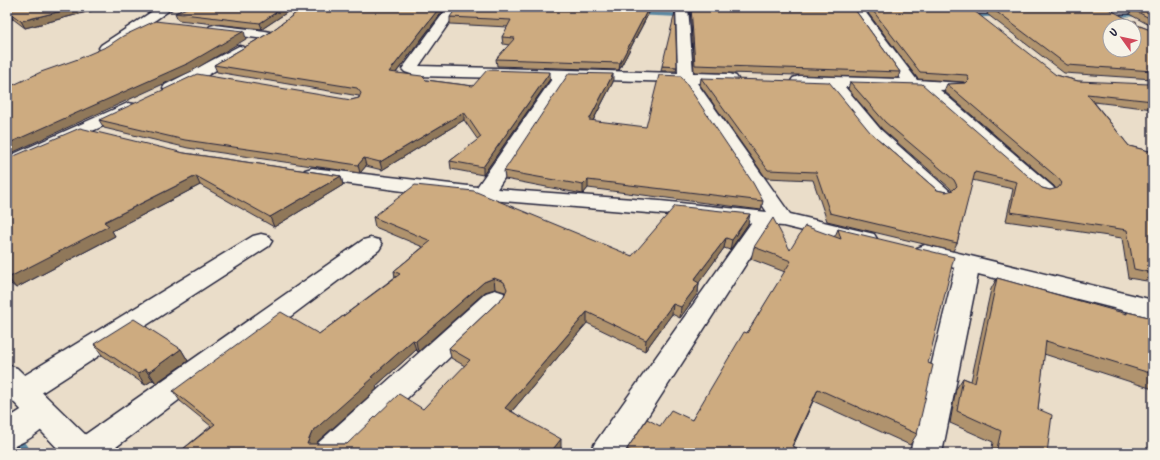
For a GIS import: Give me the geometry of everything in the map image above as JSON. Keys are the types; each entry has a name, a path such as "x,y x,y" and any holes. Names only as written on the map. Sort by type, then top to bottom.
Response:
{"street":[{"path":"92,56 106,49 168,7"},
{"path":"454,7 410,69 748,79"},
{"path":"682,7 686,78 774,219"},
{"path":"812,9 916,8"},
{"path":"935,8 1032,10"},
{"path":"857,9 918,85 1046,191"},
{"path":"971,9 988,23"},
{"path":"1070,10 1153,9"},
{"path":"1108,10 1122,18"},
{"path":"147,22 163,23"},
{"path":"7,164 198,75 271,31 202,28"},
{"path":"483,194 564,74"},
{"path":"198,75 221,79"},
{"path":"786,80 958,86"},
{"path":"832,82 875,134 942,193"},
{"path":"84,129 113,136"},
{"path":"293,171 378,183 483,194 702,210 774,219 894,246 1153,310"},
{"path":"606,453 774,219"},
{"path":"261,241 15,384 83,453 371,245"},
{"path":"926,453 968,264"},
{"path":"330,453 495,299"},
{"path":"7,436 42,412"}],"building":[{"path":"7,7 78,7 21,21 10,13 7,13"},
{"path":"189,7 284,7 260,23 175,13"},
{"path":"304,7 440,7 389,72 422,76 426,80 473,86 487,70 550,72 483,167 450,161 481,137 464,112 380,162 364,158 358,165 185,140 99,120 197,74 351,100 359,98 361,93 357,88 214,65 269,33"},
{"path":"457,7 649,7 620,63 496,59 515,38 502,37 511,20 450,17"},
{"path":"691,7 853,7 900,72 695,65"},
{"path":"870,7 969,7 1056,75 1078,81 1149,84 1153,88 1153,101 1087,94 1129,146 1153,152 1153,273 1134,269 1127,230 1010,212 1017,182 975,172 957,243 830,213 816,172 768,170 701,78 829,82 870,132 937,190 946,192 953,190 957,186 954,180 885,122 850,82 922,84 1042,188 1050,190 1058,188 1062,183 947,84 966,83 969,80 967,75 920,72"},
{"path":"990,7 1107,8 1125,18 1102,18 1102,58 1142,58 1142,27 1153,31 1153,71 1067,65"},
{"path":"1132,9 1153,9 1153,20"},
{"path":"675,12 677,67 662,66"},
{"path":"155,21 244,31 189,63 7,144 7,88 41,72 78,59 108,46 123,36"},
{"path":"569,73 613,74 589,120 646,127 659,75 681,76 753,183 763,201 588,180 583,185 504,171"},
{"path":"80,128 184,153 341,176 270,217 196,176 104,222 109,226 8,278 7,159"},
{"path":"415,185 474,191 632,256 675,206 750,214 732,240 726,238 694,280 699,283 681,307 673,304 646,340 587,312 505,408 561,439 550,453 178,453 215,424 173,391 281,312 319,334 400,274 394,271 431,241 373,217","holes":["494,278 504,282 507,289 504,296 449,348 470,360 423,409 399,394 347,444 307,444 312,432 413,340 416,341 484,282"]},
{"path":"773,218 790,250 805,226 841,239 838,229 954,257 928,363 933,365 917,434 818,389 792,446 807,453 634,453 627,449 647,419 660,426 671,410 692,420 744,332 747,333 791,261 754,247"},
{"path":"997,278 1127,314 1127,312 1153,318 1153,374 1046,341 1038,409 1052,415 1047,453 996,453 1001,431 957,411 963,378 975,383"},
{"path":"134,319 181,349 149,372 145,369 138,374 94,344"}],"waterway":[{"path":"635,14 703,16"},
{"path":"967,16 1003,15"},
{"path":"1109,15 1153,15"},
{"path":"7,434 24,453"}]}
